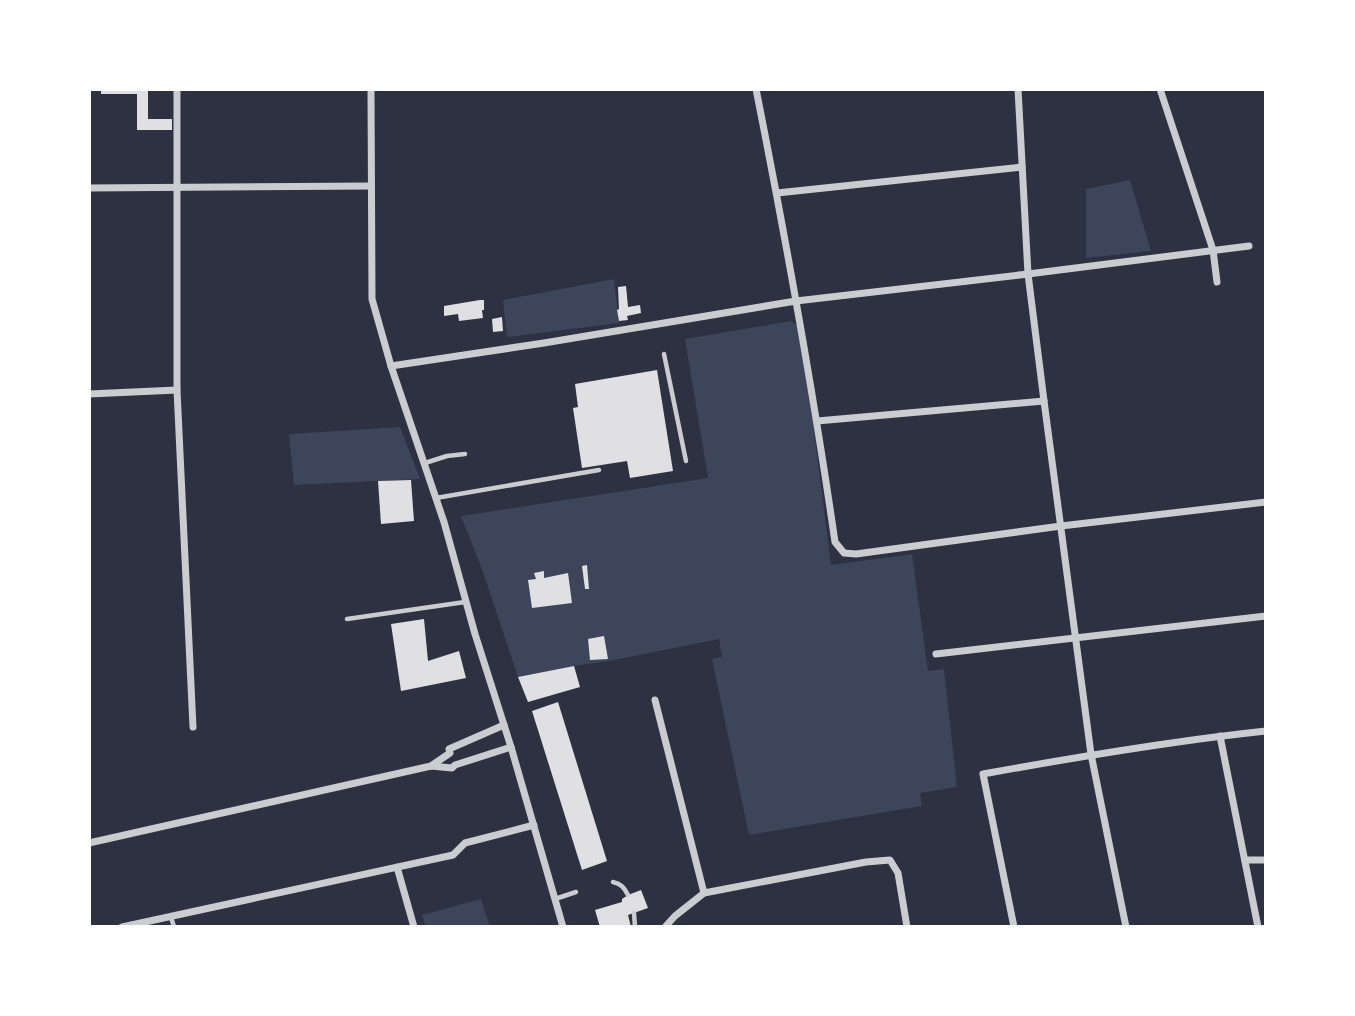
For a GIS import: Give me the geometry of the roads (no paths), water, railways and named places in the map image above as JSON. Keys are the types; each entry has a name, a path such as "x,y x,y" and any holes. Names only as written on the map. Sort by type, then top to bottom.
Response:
{"street":[{"path":"177,89 177,390 193,727"},
{"path":"371,89 372,299 391,366 436,498 563,927"},
{"path":"756,89 817,421 835,542 844,553 856,554 1266,502"},
{"path":"1018,89 1028,274 1044,401 1091,754 1126,927"},
{"path":"1160,89 1213,250 1217,282"},
{"path":"777,193 1022,167"},
{"path":"89,188 371,186"},
{"path":"391,366 796,301 1249,246"},
{"path":"89,394 177,390"},
{"path":"817,421 1044,401"},
{"path":"936,654 1266,616"},
{"path":"655,700 704,893"},
{"path":"431,766 450,752 449,748 504,725"},
{"path":"1014,927 983,774 1091,754 1266,731"},
{"path":"1220,736 1258,927"},
{"path":"89,843 431,766 452,768 511,747"},
{"path":"122,927 453,855 465,843 534,825"},
{"path":"664,927 704,893 866,862 890,860 898,873 907,927"},
{"path":"1245,860 1266,860"},
{"path":"397,867 414,927"}],"lane":[{"path":"664,354 686,461"},
{"path":"425,463 465,454"},
{"path":"436,498 599,470"},
{"path":"347,619 465,602"},
{"path":"613,882 624,887 628,895"},
{"path":"555,899 576,892"},
{"path":"634,913 635,927"},
{"path":"171,916 174,927"}]}
